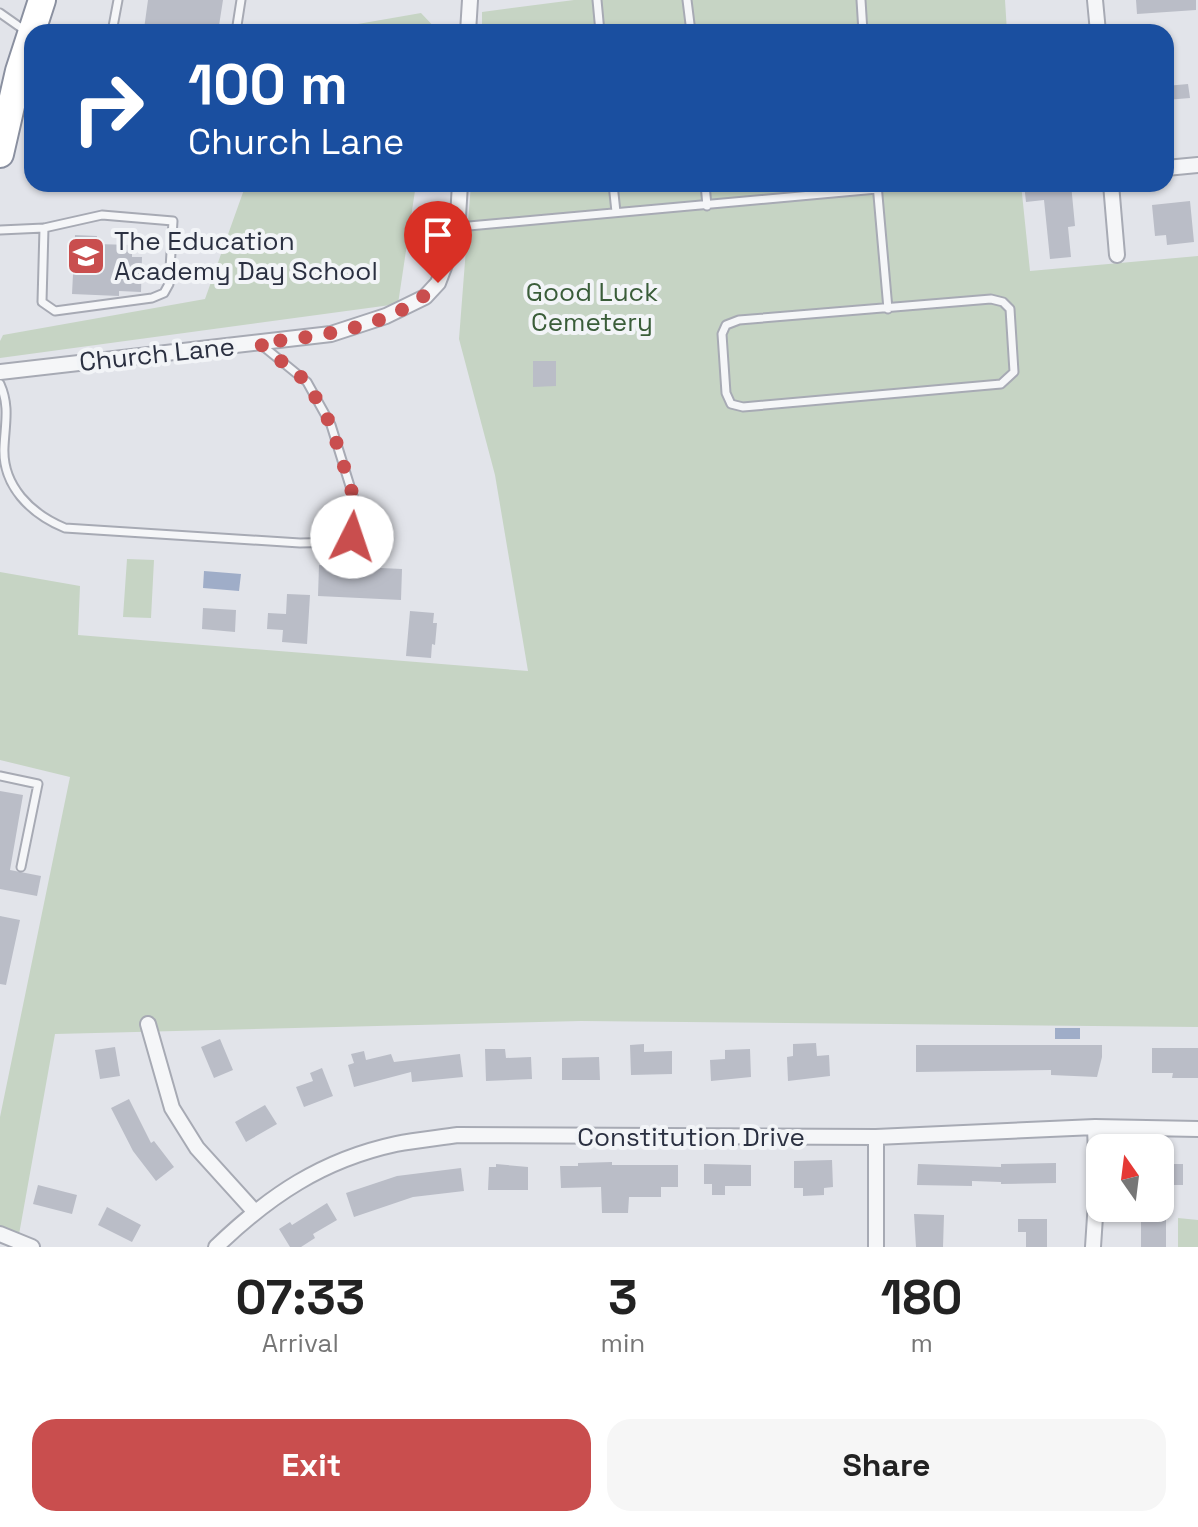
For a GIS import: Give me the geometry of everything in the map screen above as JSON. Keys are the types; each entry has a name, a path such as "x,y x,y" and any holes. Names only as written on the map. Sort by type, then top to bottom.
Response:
{"highway":[{"path":"35,24 42,0"},
{"path":"0,154 24,69"}],"street":[{"path":"468,24 470,0"},
{"path":"1095,0 1097,24"},
{"path":"1174,167 1198,165"},
{"name":"Church Lane","path":"0,372 331,334 410,306 425,297 438,283 458,227 460,192"},
{"path":"1112,192 1117,255"},
{"path":"148,1024 172,1108 197,1148 254,1211"},
{"path":"1093,1247 1097,1186 1095,1127"},
{"name":"Constitution Drive","path":"216,1247 254,1211 292,1185 341,1161 396,1144 458,1135 876,1137 1095,1127 1198,1129"},
{"path":"876,1137 876,1247"},
{"path":"0,1234 32,1247"}],"lane":[{"path":"114,24 118,0"},
{"path":"237,24 241,0"},
{"path":"597,0 599,24"},
{"path":"687,0 690,24"},
{"path":"861,0 862,24"},
{"path":"0,13 11,18 24,42"},
{"path":"614,192 616,212"},
{"path":"706,192 707,206"},
{"path":"458,227 832,192"},
{"path":"877,192 888,309"},
{"path":"0,230 44,228 102,215 173,221 169,284 164,293 152,298 55,311 42,302 44,228"},
{"path":"991,299 1003,302 1010,309 1014,372 1001,384 743,407 731,404 726,393 722,334 726,325 739,320 888,309 991,299"},
{"path":"0,384 8,408 4,450 7,473 21,497 42,518 65,528 300,543 345,542 360,528 359,515 331,425 307,382 259,343"},
{"path":"0,776 38,784 21,867"}],"green space":[{"path":"574,0 1005,0 1006,24 482,24 482,12"},
{"path":"421,13 431,24 358,24"},
{"path":"243,192 415,192 398,304 0,358 3,335 205,299"},
{"name":"Good Luck Cemetery","path":"470,192 1022,192 1030,271 1198,256 1198,1027 581,1021 55,1034 18,1240 0,1235 0,1117 70,777 0,760 0,572 80,586 78,635 528,671 495,475 459,339"},
{"path":"127,559 154,560 151,618 123,617"},
{"path":"1178,1218 1198,1220 1198,1247 1178,1247"}],"water":[{"path":"204,571 241,574 239,591 203,588"},
{"path":"1055,1028 1080,1028 1080,1039 1055,1039"}],"building":[{"path":"148,0 223,0 219,24 145,24"},
{"path":"1136,0 1196,0 1196,10 1137,14"},
{"path":"1188,84 1190,98 1174,99 1174,85"},
{"path":"1025,192 1072,192 1075,226 1068,227 1071,257 1050,259 1044,200 1026,202"},
{"path":"1190,201 1194,242 1167,245 1166,235 1155,236 1152,205"},
{"path":"75,235 97,236 96,244 132,245 132,257 142,257 141,292 119,291 119,296 72,294"},
{"path":"533,361 556,361 556,386 533,387"},
{"path":"319,565 402,569 401,600 318,596"},
{"path":"287,594 310,595 307,644 282,642 283,630 267,629 268,613 286,614"},
{"path":"203,608 236,610 235,632 202,629"},
{"path":"410,611 434,613 433,623 437,623 431,658 406,656"},
{"path":"0,791 23,795 10,870 41,876 37,896 0,889"},
{"path":"0,916 20,920 6,985 0,984"},
{"path":"220,1039 233,1070 214,1078 201,1047"},
{"path":"816,1043 817,1056 829,1055 830,1076 788,1081 787,1057 793,1056 793,1044"},
{"path":"644,1044 644,1052 672,1051 672,1074 631,1075 630,1045"},
{"path":"916,1045 1102,1045 1102,1057 1097,1077 1051,1075 1051,1070 916,1072"},
{"path":"115,1047 120,1076 100,1079 95,1050"},
{"path":"1152,1048 1198,1048 1198,1078 1172,1078 1173,1073 1152,1073"},
{"path":"485,1049 505,1049 506,1058 531,1057 532,1079 486,1081"},
{"path":"750,1049 751,1077 711,1081 710,1060 725,1059 725,1050"},
{"path":"364,1051 366,1060 391,1054 394,1062 460,1054 463,1077 412,1082 411,1072 354,1087 348,1065 354,1063 351,1054"},
{"path":"599,1057 600,1080 562,1080 562,1058"},
{"path":"322,1068 333,1096 304,1107 296,1087 313,1081 310,1073"},
{"path":"129,1099 151,1143 154,1141 174,1167 156,1181 133,1151 111,1108"},
{"path":"265,1105 277,1124 246,1142 235,1122"},
{"path":"832,1160 833,1187 824,1188 824,1195 803,1196 803,1188 794,1188 794,1161"},
{"path":"612,1162 612,1165 678,1165 678,1187 661,1187 661,1197 629,1197 628,1213 602,1213 601,1187 561,1188 560,1166"},
{"path":"1056,1163 1056,1183 972,1181 972,1186 917,1185 918,1164 1001,1167 1001,1164"},
{"path":"496,1164 528,1167 528,1190 488,1190 489,1167 496,1167"},
{"path":"704,1164 751,1165 751,1186 725,1186 725,1195 712,1195 712,1184 704,1184"},
{"path":"1174,1164 1183,1164 1183,1185 1174,1185"},
{"path":"461,1168 464,1191 413,1197 354,1217 346,1193 397,1176"},
{"path":"38,1185 77,1195 72,1214 33,1204"},
{"path":"327,1203 337,1220 313,1234 315,1238 301,1247 290,1247 279,1229 290,1222 292,1225"},
{"path":"107,1207 141,1225 132,1242 98,1225"},
{"path":"914,1214 944,1215 943,1247 916,1247"},
{"path":"1018,1219 1047,1219 1047,1247 1026,1247 1026,1232 1018,1232"},
{"path":"1141,1222 1166,1222 1166,1247 1141,1247"}],"place":[{"name":"The Education Academy Day School","path":"86,256"}],"route":[{"path":"352,537 360,528 359,515 331,425 307,382 259,343 331,334 386,316 425,297 438,283"}]}
